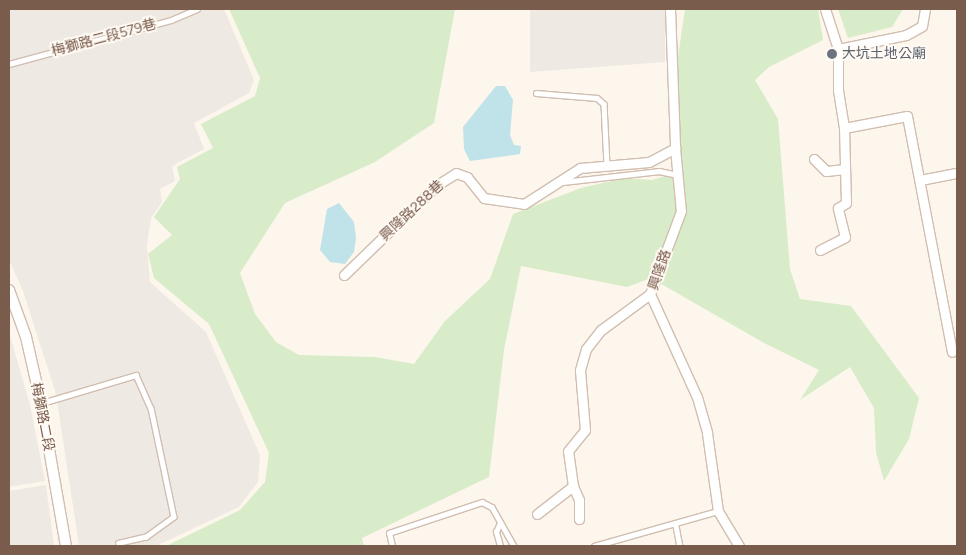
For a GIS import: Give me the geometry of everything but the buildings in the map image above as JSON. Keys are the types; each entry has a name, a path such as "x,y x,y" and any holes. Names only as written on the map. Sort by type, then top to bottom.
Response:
{"street":[{"name":"興隆路","path":"670,9 674,148 681,211 650,294 697,397 707,433 718,511 740,546"},
{"path":"820,250 845,238 838,208 846,203 844,128 838,90 838,49 825,9"},
{"path":"838,49 906,35 922,26 925,10"},
{"path":"844,128 907,116 952,352"},
{"name":"興隆路288巷","path":"344,275 437,185 456,173 467,176 484,198 507,203 524,204 580,168 649,162 674,148"},
{"path":"814,159 826,171 846,169"},
{"path":"920,180 957,172"},
{"name":"梅獅路二段","path":"9,290 26,337 41,403 66,546"},
{"path":"579,519 579,500 573,486 568,451 586,430 580,370 586,349 601,330 650,294"},
{"path":"537,514 573,486"}],"lane":[{"name":"梅獅路二段579巷","path":"9,64 171,20 197,9"},
{"path":"536,93 597,98 604,104 607,166"},
{"path":"560,182 659,171 678,175"},
{"path":"41,403 136,375 151,408 174,517 146,537 119,543"},
{"path":"392,546 389,533 482,502 492,507 514,546"},
{"path":"594,546 676,526 718,511"},
{"path":"500,523 496,532 500,546"},
{"path":"676,526 680,546"}],"shaded area":[{"path":"9,9 224,9 254,80 249,93 194,123 204,149 172,166 175,181 160,189 162,202 151,218 147,246 150,282 206,332 260,455 258,482 239,507 156,546 79,546 56,394 23,291 9,260"},
{"path":"530,9 665,9 665,62 530,72"},
{"path":"9,332 30,405 45,481 9,487"},
{"path":"46,485 54,546 9,546 9,491"}],"green space":[{"path":"229,9 455,9 434,123 375,162 285,203 240,273 255,314 276,342 299,355 375,357 414,364 445,321 490,279 513,214 581,188 625,178 652,180 681,171 675,77 685,9 818,9 823,40 769,67 755,80 778,119 790,269 800,299 851,306 919,398 909,439 884,481 876,452 874,408 850,367 800,400 819,370 764,343 651,278 627,287 521,266 504,350 489,477 362,538 364,546 166,546 240,510 265,482 269,453 209,324 154,278 148,254 172,235 154,217 180,179 177,167 213,148 201,124 255,96 260,78"},
{"path":"838,9 903,9 892,27 848,38"}],"water":[{"path":"496,86 505,86 513,100 510,135 514,145 521,146 520,154 470,161 464,149 463,127"},
{"path":"339,203 354,222 356,238 354,252 345,264 330,262 320,250 327,209"}],"place":[{"name":"大坑土地公廟","path":"832,54"}]}
